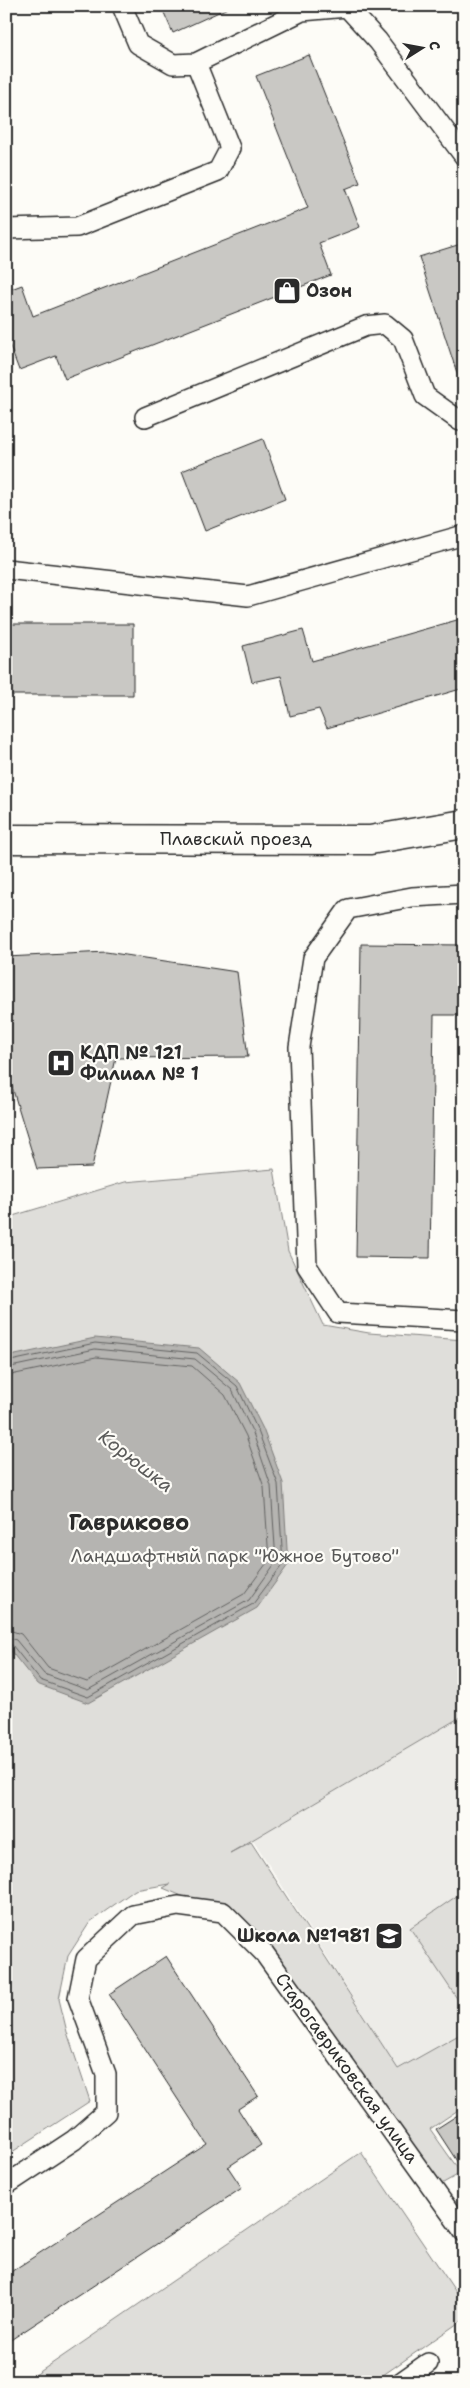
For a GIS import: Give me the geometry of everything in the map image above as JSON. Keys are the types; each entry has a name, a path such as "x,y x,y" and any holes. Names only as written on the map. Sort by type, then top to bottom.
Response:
{"street":[{"name":"Плавский проезд","path":"6,838 370,840 464,824"}],"lane":[{"path":"122,6 138,44 173,64 196,63 301,9 347,6 378,41 464,156"},
{"path":"6,229 77,227 218,171 230,148 196,63"},
{"path":"145,417 366,326 385,324 403,339 425,396 460,421 464,421"},
{"path":"6,569 248,596 464,535"},
{"path":"464,894 412,898 348,909 312,958 299,1046 307,1266 338,1313 464,1320"},
{"name":"Старогавриковская улица","path":"6,2186 74,2140 106,2112 106,2074 78,1998 86,1959 134,1916 178,1906 222,1912 264,1953 464,2232"},
{"path":"401,2382 428,2363"}],"shaded area":[{"name":"Школа №1981","path":"464,1715 464,2032 398,2069 253,1840"}],"green space":[{"name":"Ландшафтный парк \"Южное Бутово\"","path":"274,1169 288,1251 323,1325 369,1333 464,1340 464,1715 230,1853 251,1842 398,2069 464,2032 464,2106 430,2129 461,2173 436,2187 239,1920 163,1888 170,1884 135,1890 90,1922 68,1956 59,1999 67,2032 90,2101 6,2156 6,1218 125,1182"},
{"path":"464,1891 464,2000 460,2003 410,1928"},
{"path":"361,2152 464,2304 464,2319 373,2382 25,2382"}],"water":[{"name":"Корюшка","path":"95,1338 199,1348 240,1383 263,1429 283,1483 288,1565 257,1608 88,1703 37,1684 6,1645 6,1357"}],"building":[{"path":"161,6 232,6 173,33"},
{"path":"309,55 360,183 345,189 360,227 319,243 331,275 65,379 56,356 19,370 6,336 6,291 22,285 33,316 308,208 256,76"},
{"path":"464,243 464,378 459,379 419,257"},
{"path":"263,439 285,499 205,531 182,471"},
{"path":"464,618 464,688 327,728 319,709 290,716 281,676 252,682 243,646 303,630 312,661"},
{"path":"6,624 133,624 133,695 6,695"},
{"path":"361,944 464,945 464,1015 434,1015 430,1258 356,1257"},
{"name":"КДП № 121 Филиал № 1","path":"106,952 237,972 248,1057 116,1058 92,1167 37,1169 6,1067 6,957"},
{"path":"166,1956 258,2096 238,2109 261,2145 228,2167 242,2188 6,2343 6,2275 207,2144 109,1994"},
{"path":"464,2111 464,2172 436,2129"},
{"path":"459,2377 462,2382 452,2382"}],"place":[{"name":"Озон","path":"287,291"},
{"name":"КДП № 121 Филиал № 1","path":"61,1063"},
{"name":"Школа №1981","path":"389,1936"}],"district":[{"name":"Гавриково","path":"129,1522"}]}
